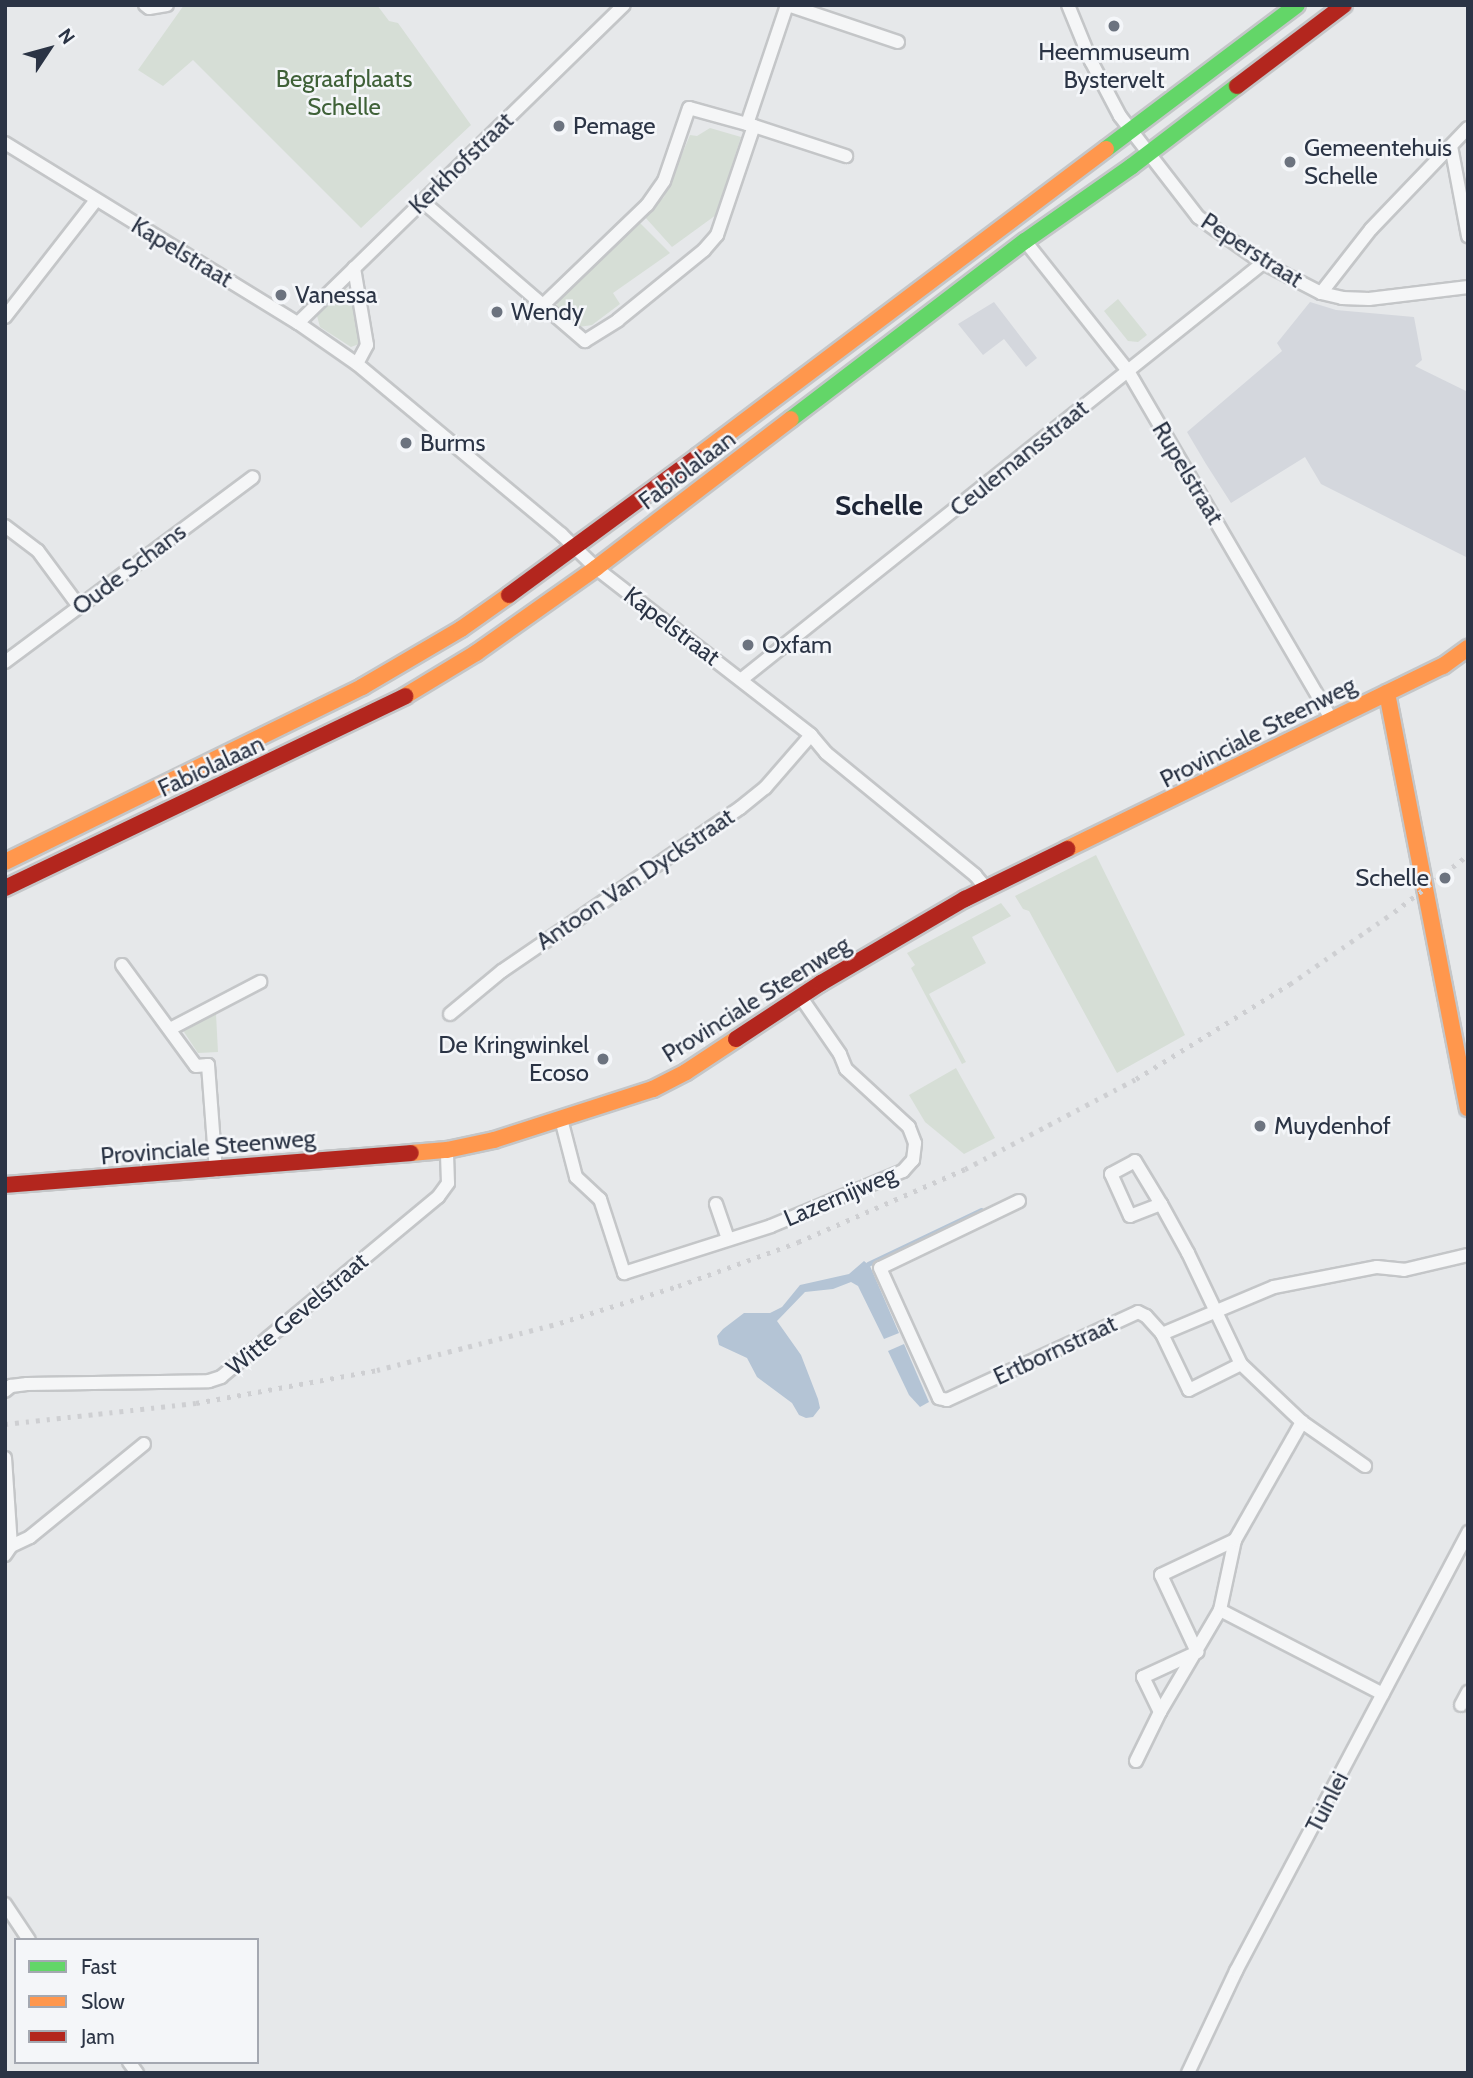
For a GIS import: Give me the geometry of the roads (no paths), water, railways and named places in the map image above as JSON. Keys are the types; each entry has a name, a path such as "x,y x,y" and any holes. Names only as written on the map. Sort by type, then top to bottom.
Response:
{"main road":[{"name":"Fabiolalaan","path":"5,862 366,685 461,629 575,548 1297,5"},
{"name":"Fabiolalaan","path":"5,888 236,781 418,690 476,653 596,568 1025,241 1147,154 1344,5"},
{"name":"Provinciale Steenweg","path":"5,1185 216,1171 447,1150 494,1140 653,1089 686,1072 800,996 986,888 1180,797 1331,719 1443,666 1468,648"},
{"path":"1387,693 1468,1108"}],"street":[{"path":"145,5 149,8 167,5"},
{"path":"422,201 585,341 612,325 704,250 717,235 788,5 898,43"},
{"name":"Peperstraat","path":"1068,5 1091,61 1129,130 1147,154 1198,217 1263,263 1321,293 1370,299 1468,287"},
{"name":"Kerkhofstraat","path":"298,323 614,8"},
{"path":"543,305 647,205 664,181 689,108 846,156"},
{"path":"1321,293 1371,229 1468,128"},
{"name":"Kapelstraat","path":"5,143 298,323 356,365 596,568 811,735 827,753 975,875 986,888"},
{"path":"1451,146 1468,236"},
{"path":"5,317 96,200"},
{"name":"Rupelstraat","path":"1025,241 1128,371 1331,719"},
{"name":"Ceulemansstraat","path":"742,679 1263,263"},
{"path":"354,268 367,345 356,365"},
{"name":"Oude Schans","path":"5,662 253,477"},
{"path":"5,526 38,551 78,605"},
{"name":"Antoon Van Dyckstraat","path":"450,1014 502,971 740,808 765,788 811,735"},
{"path":"122,965 196,1066 208,1065 216,1171"},
{"path":"170,1029 260,982"},
{"name":"Lazernijweg","path":"561,1119 576,1177 600,1199 624,1273 771,1226 903,1171 913,1160 915,1143 909,1127 846,1069 840,1054 800,996"},
{"name":"Witte Gevelstraat","path":"5,1391 11,1386 27,1384 209,1381 221,1377 438,1197 448,1183 447,1150"},
{"path":"1161,1204 1130,1216 1111,1174 1135,1161 1161,1204 1188,1253 1241,1364 1302,1422 1365,1466"},
{"name":"Ertbornstraat","path":"1019,1201 880,1268 935,1394 942,1400 1138,1312 1146,1316 1162,1334"},
{"path":"716,1204 728,1239"},
{"path":"1241,1364 1189,1390 1162,1334 1274,1287 1377,1267 1404,1270 1468,1255"},
{"path":"1136,1761 1160,1712 1220,1610 1234,1540 1302,1422"},
{"path":"8,1551 30,1537 144,1444"},
{"path":"5,1458 8,1551"},
{"name":"Tuinlei","path":"1188,2073 1236,1971 1468,1532"},
{"path":"1197,1652 1161,1575 1234,1540"},
{"path":"1220,1610 1383,1693"},
{"path":"1160,1712 1143,1677 1197,1652"},
{"path":"1461,1705 1468,1692"},
{"path":"5,1904 28,1938"}],"water":[{"path":"864,1261 870,1266 899,1333 884,1339 858,1286 851,1282 833,1289 805,1292 777,1321 801,1355 818,1399 820,1408 813,1417 799,1415 792,1403 757,1377 747,1358 719,1345 717,1336 744,1313 770,1313 782,1307 800,1285 849,1274"},
{"path":"904,1344 929,1402 920,1407 909,1395 888,1351"}],"waterway":[{"path":"868,1264 981,1210"}],"railway":[{"path":"5,1424 196,1403 377,1370 560,1323 678,1286 798,1242 965,1169 1136,1079 1290,984 1394,912 1468,855"}],"place":[{"name":"Heemmuseum Bystervelt","path":"1114,26"},
{"name":"Pemage","path":"559,126"},
{"name":"Gemeentehuis Schelle","path":"1290,162"},
{"name":"Vanessa","path":"281,295"},
{"name":"Wendy","path":"497,312"},
{"name":"Burms","path":"406,443"},
{"name":"Oxfam","path":"748,645"},
{"name":"Schelle","path":"1445,878"},
{"name":"De Kringwinkel Ecoso","path":"603,1059"},
{"name":"Muydenhof","path":"1260,1126"}],"district":[{"name":"Schelle","path":"879,505"}],"park label":[{"name":"Begraafplaats Schelle","path":"344,93"}]}
